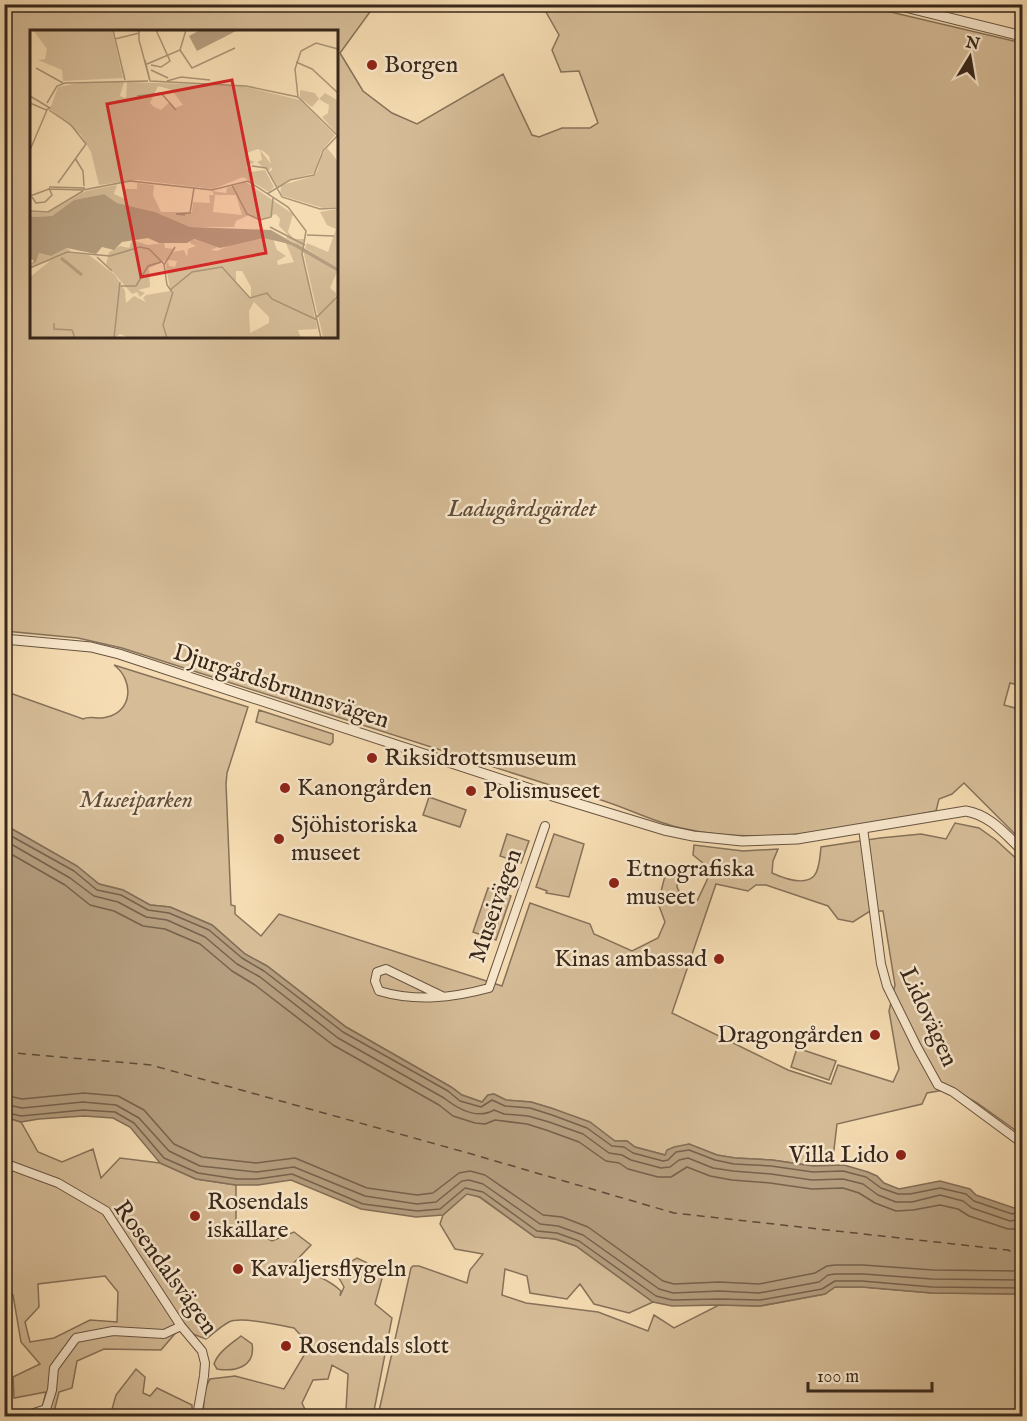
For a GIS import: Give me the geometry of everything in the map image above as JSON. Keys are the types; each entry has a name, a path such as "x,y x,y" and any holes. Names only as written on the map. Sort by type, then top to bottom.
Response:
{"street":[{"path":"893,4 1023,36"},
{"name":"Djurgårdsbrunnsvägen","path":"4,639 91,647 118,654 418,753 629,820 674,832 742,842 797,839 966,811 992,821 1023,850"},
{"name":"Museivägen","path":"442,996 386,969 377,972 375,981 379,991 399,997 462,996 489,988 545,826"},
{"name":"Lidovägen","path":"863,828 887,986 938,1085 953,1092 1023,1143"},
{"name":"Rosendalsvägen","path":"4,1163 58,1183 106,1211 181,1326 202,1351 204,1376 197,1416"},
{"path":"25,1416 46,1408 52,1390 54,1368 76,1338 112,1331 164,1334 181,1326"}],"green space":[{"name":"Ladugårdsgärdet","path":"4,5 375,5 340,53 363,91 392,113 417,124 503,74 532,135 539,137 562,128 590,128 598,123 579,71 561,72 552,50 559,35 542,5 861,5 1022,43 1022,600 1017,643 1022,645 1022,686 1010,683 1004,705 1022,710 1022,841 964,783 952,794 939,799 936,811 841,829 777,836 745,836 713,834 681,828 607,802 122,648 78,638 5,631"},
{"name":"Museiparken","path":"114,665 248,707 227,773 226,784 231,905 235,906 235,914 261,936 279,914 502,986 530,903 590,924 594,934 632,951 658,938 665,922 658,903 666,872 678,876 677,887 682,897 697,901 707,880 709,868 693,855 694,845 743,851 778,849 773,861 772,873 799,881 810,879 816,873 821,847 921,834 946,839 955,823 979,828 1022,864 1022,1135 977,1103 950,1089 927,1093 922,1104 837,1124 832,1166 813,1166 717,1155 689,1144 665,1155 635,1147 627,1141 615,1141 554,1109 531,1102 506,1100 494,1094 488,1095 482,1102 462,1095 346,1027 267,966 245,954 212,925 170,907 150,905 123,890 99,884 77,866 5,825 4,740 10,693 83,719 104,718 116,714 126,702 127,686 121,671","holes":["716,884 748,891 756,885 766,885 828,906 838,919 853,922 870,911 883,911 895,985 889,1011 899,1069 893,1082 838,1065 831,1084 788,1070 672,1013"]},
{"path":"259,710 333,734 333,742 330,745 256,722"},
{"path":"429,797 466,810 460,827 423,815"},
{"path":"507,834 529,841 521,863 500,856"},
{"path":"554,834 584,844 569,897 546,893 547,891 536,887"},
{"path":"488,888 511,896 496,940 473,932"},
{"path":"797,1048 836,1061 829,1080 791,1067"},
{"path":"4,1117 21,1122 38,1152 62,1162 93,1149 101,1178 120,1158 160,1163 196,1179 236,1185 236,1223 272,1241 294,1232 311,1245 290,1267 329,1282 341,1291 340,1296 344,1287 335,1271 357,1258 384,1271 375,1304 392,1318 373,1416 350,1416 346,1410 348,1374 332,1365 328,1379 313,1380 302,1403 308,1416 203,1416 205,1392 210,1379 235,1376 284,1389 309,1347 309,1344 294,1328 235,1320 206,1339 179,1329 161,1350 104,1349 77,1361 72,1388 59,1392 53,1416 40,1416 46,1392 14,1398 13,1377 40,1364 21,1342 13,1295 5,1295","holes":["105,1276 118,1292 117,1322 90,1320 54,1338 30,1342 25,1322 39,1307 38,1284"]},
{"path":"467,1193 479,1197 535,1237 555,1239 576,1246 653,1302 629,1313 594,1304 580,1284 567,1299 530,1293 527,1276 505,1269 502,1295 526,1303 598,1312 648,1331 654,1315 674,1328 719,1305 760,1306 825,1294 835,1287 932,1293 1022,1294 1022,1416 588,1416 585,1409 585,1416 380,1416 379,1411 411,1268 419,1266 467,1283 470,1270 483,1254 455,1249 440,1224 443,1215"},
{"path":"241,1336 252,1344 251,1358 243,1366 231,1370 217,1369 214,1364 218,1356"},
{"path":"136,1369 145,1377 143,1393 150,1396 157,1388 192,1405 192,1416 110,1416 116,1395"}],"water":[{"path":"5,825 77,866 99,884 123,890 150,905 170,907 212,925 245,954 267,966 346,1027 462,1095 482,1102 488,1095 494,1094 506,1100 531,1102 590,1122 615,1141 627,1141 635,1147 665,1155 667,1150 689,1144 717,1155 735,1158 813,1166 844,1165 868,1172 877,1176 884,1183 899,1189 940,1181 970,1189 976,1195 1014,1208 1022,1204 1022,1294 932,1293 835,1287 825,1294 760,1306 672,1306 653,1302 576,1246 556,1239 535,1237 480,1197 467,1194 443,1215 416,1217 361,1209 291,1180 258,1185 236,1185 196,1179 160,1163 130,1127 113,1118 84,1116 21,1122 5,1117"}],"ferry route":[{"path":"4,1052 151,1065 674,1213 1008,1250 1022,1258"}],"place":[{"name":"Borgen","path":"372,65"},
{"name":"Riksidrottsmuseum","path":"372,758"},
{"name":"Kanongården","path":"285,788"},
{"name":"Polismuseet","path":"471,791"},
{"name":"Sjöhistoriska museet","path":"279,839"},
{"name":"Etnografiska museet","path":"614,883"},
{"name":"Kinas ambassad","path":"719,959"},
{"name":"Dragongården","path":"875,1035"},
{"name":"Villa Lido","path":"901,1155"},
{"name":"Rosendals iskällare","path":"195,1216"},
{"name":"Kavaljersflygeln","path":"238,1269"},
{"name":"Rosendals slott","path":"286,1346"}]}
